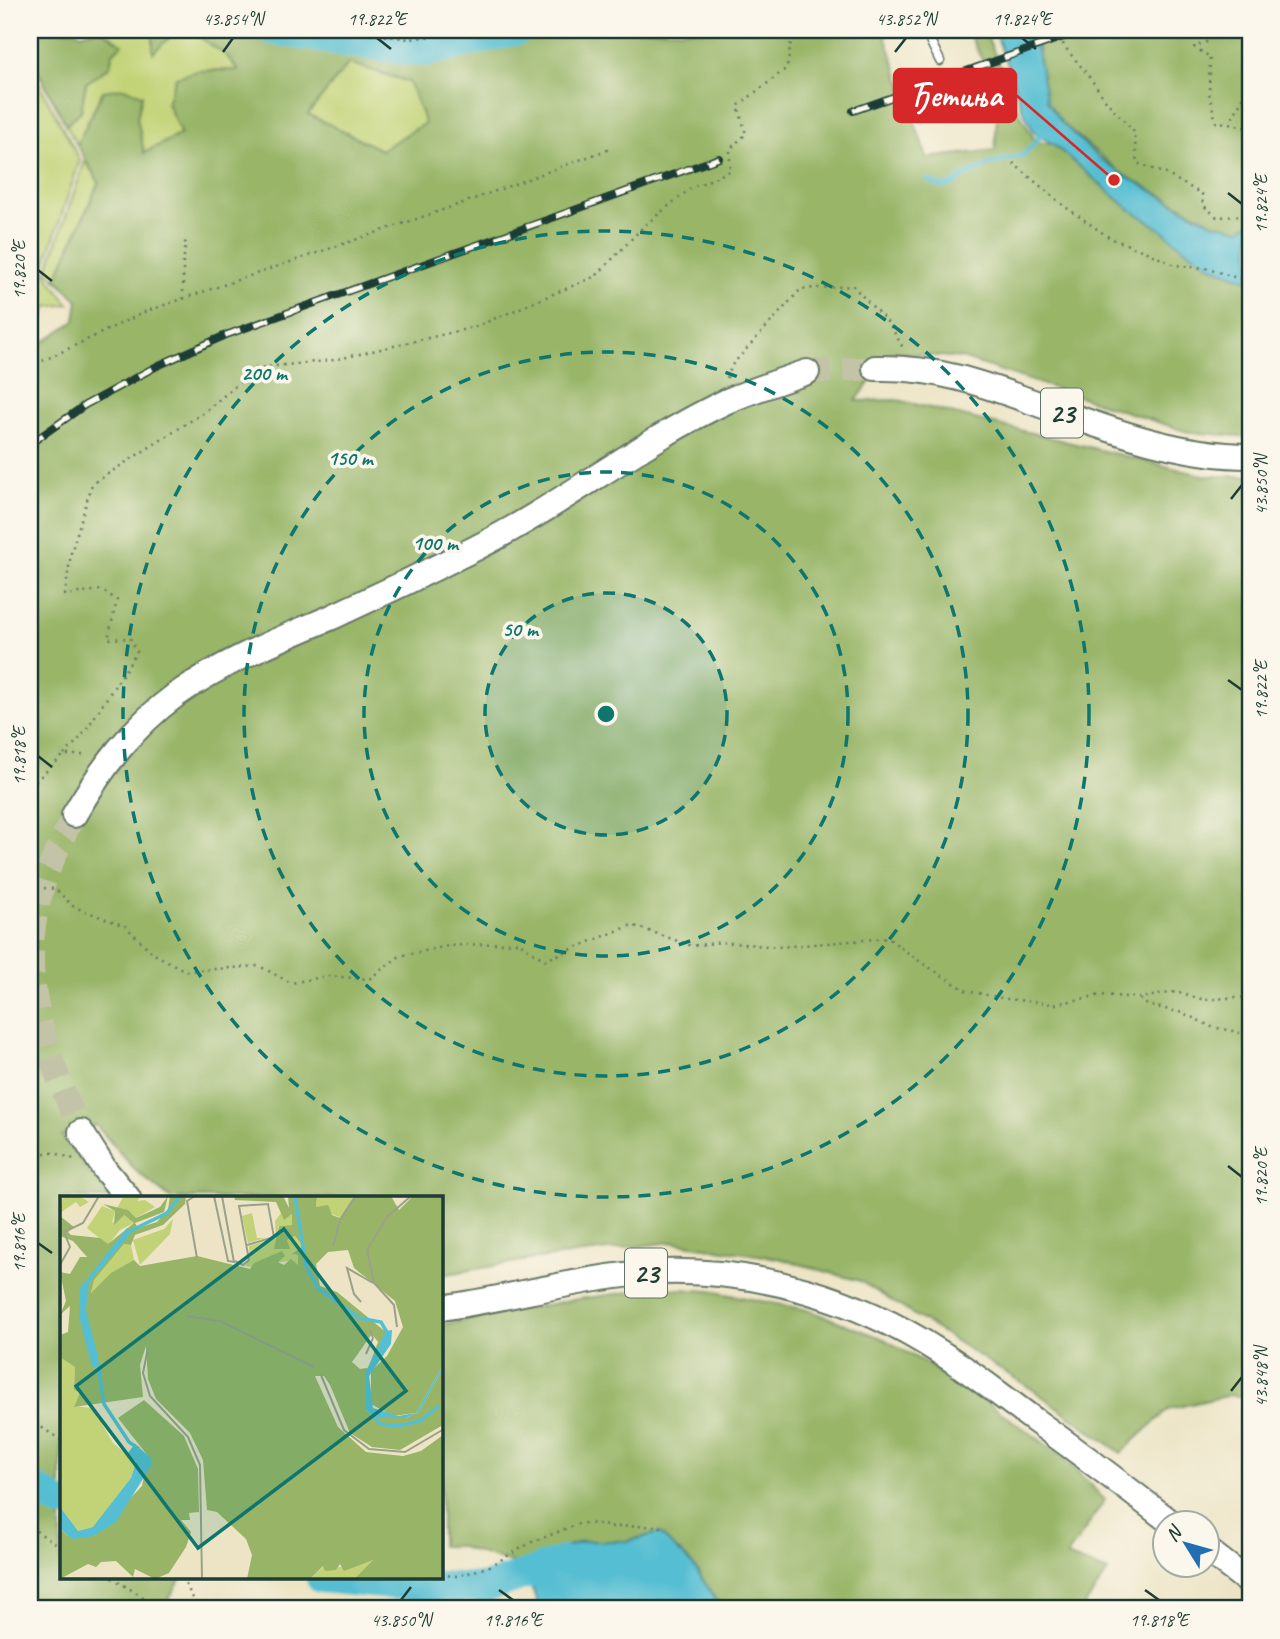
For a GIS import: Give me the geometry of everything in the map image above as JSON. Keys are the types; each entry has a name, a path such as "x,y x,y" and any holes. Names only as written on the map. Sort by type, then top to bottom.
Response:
{"main road":[{"name":"23","path":"875,368 901,367 982,383 1074,417 1156,443 1211,453 1250,456"},
{"path":"74,815 88,790 137,727 176,695 218,668 477,548 545,510 689,421 749,393 807,372"},
{"path":"81,1132 126,1196"},
{"name":"23","path":"443,1308 610,1276 644,1273 712,1273 795,1287 873,1316 938,1350 1154,1510"},
{"path":"1220,1560 1250,1583"}],"lane":[{"path":"925,30 940,61"},
{"path":"30,307 30,331"}],"path":[{"path":"344,30 410,39 474,30"},
{"path":"30,786 82,736 137,652 130,638 108,639 117,600 101,590 65,595 71,553 92,484 203,413 257,368 334,360 475,327 596,276 645,225 691,188 730,171 730,149 746,134 738,106 787,68 793,30"},
{"path":"1058,30 1064,46 1134,132 1138,163 1166,174 1202,194 1203,205 1217,217 1240,216 1250,208"},
{"path":"1212,30 1217,32 1209,41 1194,47 1210,57 1209,93 1216,122 1230,122 1250,129"},
{"path":"1230,122 1250,84"},
{"path":"30,366 147,311 463,203 612,148"},
{"path":"1013,163 1064,206 1110,237 1174,265 1205,268 1250,282"},
{"path":"183,237 186,244 183,299"},
{"path":"715,408 732,365 801,289 853,286 890,325 915,369"},
{"path":"64,755 91,754 112,757"},
{"path":"30,887 55,889 74,907 125,926 154,954 186,971 259,966 290,983 327,976 369,979 400,956 448,946 519,942 545,960 632,925 692,946 721,942 778,947 888,938 967,991 1007,999 1056,1004 1101,995 1139,998 1176,992 1205,1000 1237,996 1250,998"},
{"path":"1139,998 1147,1005 1183,1013 1212,1027 1238,1032 1250,1039"},
{"path":"30,1153 55,1153 79,1160 96,1156"},
{"path":"30,1420 60,1439"},
{"path":"443,1575 459,1576 490,1566 532,1542 581,1523 609,1527 666,1528"},
{"path":"30,1528 60,1546"},
{"path":"114,1580 163,1609"},
{"path":"183,1580 200,1609"}],"green space":[{"path":"30,30 75,30 81,34 99,30 122,44 112,54 110,66 86,83 81,111 66,125 30,56"},
{"path":"101,30 153,30 153,52 177,30 189,30 226,55 238,70 196,71 167,103 181,134 144,153 137,118 142,95 103,91 77,145 66,125 81,111 86,83 110,67 112,54 121,44"},
{"path":"153,30 177,30 153,53"},
{"path":"189,30 419,30 425,33 430,30 883,30 927,158 995,150 997,115 1015,105 1035,141 1029,150 1036,142 1053,144 1127,207 1185,249 1215,268 1250,278 1250,437 1188,432 962,358 891,352 856,401 898,400 1205,476 1250,476 1250,1397 1230,1395 1169,1409 1121,1453 1035,1391 860,1281 778,1258 672,1242 528,1260 443,1275 443,1196 168,1196 135,1170 96,1125 62,1136 108,1196 60,1196 60,1580 180,1580 163,1609 30,1609 30,351 75,321 78,300 56,279 99,182 77,145 103,91 124,88 142,95 137,118 144,153 181,134 167,103 176,77 196,71 238,70 226,55","holes":["349,63 409,82 425,123 381,150 308,114"]},
{"path":"967,30 984,30 1011,90 996,87"},
{"path":"1037,30 1250,30 1250,223 1241,229 1213,223 1122,174 1062,123 1047,101 1040,73"},
{"path":"349,63 409,82 425,123 381,150 307,114"},
{"path":"30,67 80,160 43,270 69,304 47,307 37,335 37,306 30,289"},
{"path":"85,161 99,182 56,279 47,271"},
{"path":"660,1288 710,1291 808,1310 884,1339 964,1386 1062,1456 1105,1500 1067,1556 1108,1572 1082,1609 722,1609 693,1565 659,1533 628,1541 583,1541 515,1564 458,1546 443,1546 443,1325 578,1299"}],"water":[{"path":"994,30 1033,30 1047,101 1062,123 1098,157 1122,174 1213,223 1241,229 1250,223 1250,278 1215,268 1185,249 1127,207 1053,144 1034,133 1022,108"},
{"path":"659,1533 693,1565 722,1609 539,1609 533,1590 515,1564 583,1541 628,1541"}],"waterway":[{"path":"272,30 427,52 519,30"},
{"path":"928,180 941,187 955,184 962,177 993,163 1024,155 1042,134"},
{"path":"30,1485 60,1503"},
{"path":"341,1580 485,1588 563,1561"}],"tunnel":[{"path":"807,372 875,368"},
{"path":"74,815 52,860 42,889 34,926 32,963 37,1006 48,1049 81,1132"}],"railway":[{"path":"853,111 1066,36"},
{"path":"30,444 85,405 157,366 226,335 719,158"}],"place":[{"name":"Ђетиња","path":"1114,180"}]}
